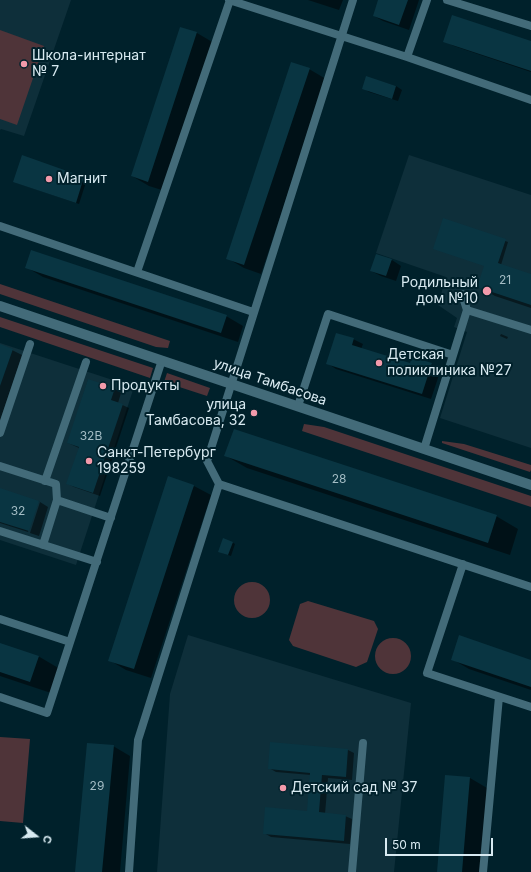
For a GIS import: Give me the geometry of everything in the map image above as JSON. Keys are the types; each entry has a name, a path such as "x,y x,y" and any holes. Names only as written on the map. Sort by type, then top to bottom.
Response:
{"street":[{"name":"улица Тамбасова","path":"0,306 531,485"}],"lane":[{"path":"137,272 230,0 407,57 531,100"},
{"path":"353,0 207,461 219,484 531,587"},
{"path":"407,57 427,0"},
{"path":"447,0 531,26"},
{"path":"0,226 253,312"},
{"path":"424,449 467,310 462,294"},
{"path":"467,310 531,330"},
{"path":"298,406 328,314 453,355"},
{"path":"0,433 30,344"},
{"path":"0,697 47,713 162,360"},
{"path":"45,480 86,362"},
{"path":"0,466 56,484 57,500 43,545"},
{"path":"129,872 138,740 219,484"},
{"path":"57,500 111,518"},
{"path":"0,531 97,562"},
{"path":"463,564 427,673 531,707"},
{"path":"0,619 70,642"},
{"path":"483,872 499,697"},
{"path":"352,872 363,742"}],"shaded area":[{"name":"Школа-интернат № 7","path":"0,0 71,0 24,136 1,129 0,130"},
{"path":"0,30 44,46 17,125 0,119"},
{"name":"Родильный дом №10","path":"409,155 531,195 531,448 440,418 467,332 454,327 457,318 438,305 446,277 376,253"},
{"path":"0,284 170,341 168,348 156,347 0,294"},
{"path":"0,317 153,368 150,378 0,327"},
{"path":"0,343 134,387 76,565 0,540"},
{"path":"167,373 210,388 207,396 164,382"},
{"path":"304,424 324,427 531,496 531,507 302,431"},
{"path":"442,441 464,444 531,465 531,470 530,472 442,443"},
{"path":"252,582 265,587 270,600 265,613 252,618 239,613 234,600 239,587"},
{"path":"308,601 374,621 378,629 367,662 356,667 293,646 289,640 300,604"},
{"name":"Детский сад № 37","path":"188,635 411,703 394,872 157,872 170,694"},
{"path":"393,638 406,643 411,656 406,669 393,674 380,669 375,656 380,643"},
{"path":"0,737 30,739 23,823 0,821"}],"building":[{"path":"378,0 408,0 399,25 373,16"},
{"path":"452,15 531,41 531,71 443,42"},
{"path":"180,27 197,32 148,182 131,176"},
{"path":"291,62 310,68 244,265 226,259"},
{"path":"366,76 396,86 392,99 362,89"},
{"name":"Магнит","path":"22,155 84,177 76,203 13,182"},
{"path":"443,218 506,239 498,263 531,274 531,305 477,287 484,266 433,249"},
{"path":"31,250 227,315 221,333 25,268"},
{"path":"376,254 392,259 386,276 370,271"},
{"name":"Детская поликлиника №27","path":"336,333 354,338 352,345 410,363 412,357 432,363 422,394 326,364"},
{"path":"0,344 13,349 0,386"},
{"path":"88,379 115,388 111,400 123,404 93,493 66,484 79,447 67,443"},
{"path":"234,429 497,515 488,543 224,456"},
{"path":"168,476 194,485 134,669 108,661"},
{"path":"0,488 39,501 29,531 0,522"},
{"path":"223,538 233,542 228,555 218,552"},
{"path":"459,635 531,660 531,687 451,660"},
{"path":"0,643 39,656 30,682 0,672"},
{"path":"270,742 348,749 346,777 322,775 319,812 346,815 344,841 263,834 265,807 307,811 310,773 268,769"},
{"path":"87,743 114,745 102,872 75,872"},
{"path":"445,775 470,777 462,872 437,872"}],"place":[{"name":"Школа-интернат № 7","path":"24,64"},
{"name":"Магнит","path":"49,179"},
{"name":"Родильный дом №10","path":"487,291"},
{"name":"Детская поликлиника №27","path":"379,363"},
{"name":"Продукты","path":"103,386"},
{"name":"улица Тамбасова, 32","path":"254,413"},
{"name":"Санкт-Петербург 198259","path":"89,461"},
{"name":"Детский сад № 37","path":"283,788"}]}
